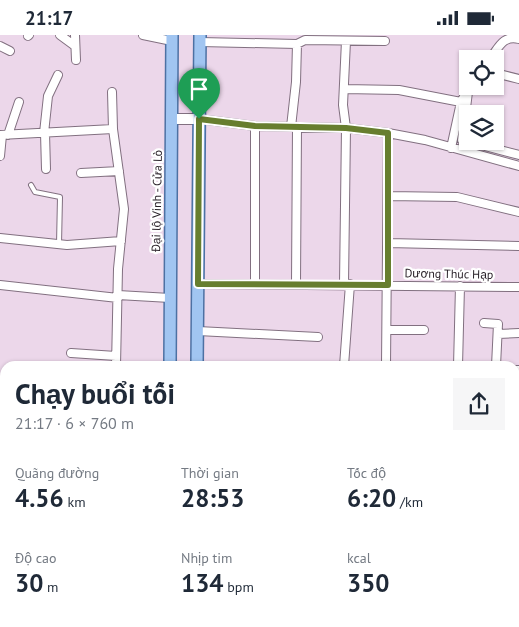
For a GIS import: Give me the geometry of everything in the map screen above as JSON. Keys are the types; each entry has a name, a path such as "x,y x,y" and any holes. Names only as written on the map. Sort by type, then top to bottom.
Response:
{"main road":[{"name":"Đại lộ Vinh - Cửa Lò","path":"170,361 172,38"},
{"path":"197,361 200,39"}],"street":[{"path":"60,35 75,46"},
{"path":"75,35 76,60"},
{"path":"143,35 172,38"},
{"path":"276,44 278,35"},
{"path":"497,50 505,39 510,37 519,39"},
{"path":"200,39 229,39 297,45 306,40 385,41"},
{"path":"344,361 347,284 344,89 346,41"},
{"path":"296,284 294,127 297,45"},
{"path":"0,46 10,51"},
{"path":"46,169 45,133 48,96 58,75"},
{"path":"504,75 519,79"},
{"path":"344,89 400,91 461,101"},
{"path":"112,92 113,129 124,209 116,361"},
{"path":"452,148 461,101 464,95"},
{"path":"468,95 462,140 519,155"},
{"path":"0,156 3,135 19,102"},
{"path":"172,119 199,119 255,126 346,128 388,133 519,166"},
{"path":"255,126 255,284"},
{"path":"3,135 113,129"},
{"path":"386,361 388,133"},
{"path":"81,173 119,171"},
{"path":"388,196 457,197 519,212"},
{"path":"0,238 60,244 121,241"},
{"path":"388,243 519,246"},
{"name":"Dương Thúc Hạp","path":"198,284 519,287"},
{"path":"0,285 118,297 170,298"},
{"path":"458,361 460,286"},
{"path":"484,323 498,324 496,361"},
{"path":"387,330 424,330"},
{"path":"198,331 318,337"},
{"path":"498,334 519,333"},
{"path":"71,353 116,356"}],"lane":[{"path":"31,185 35,192 60,197 60,244"}],"route":[{"path":"199,119 255,126 346,128 388,133 388,285 198,284 199,119"}]}
